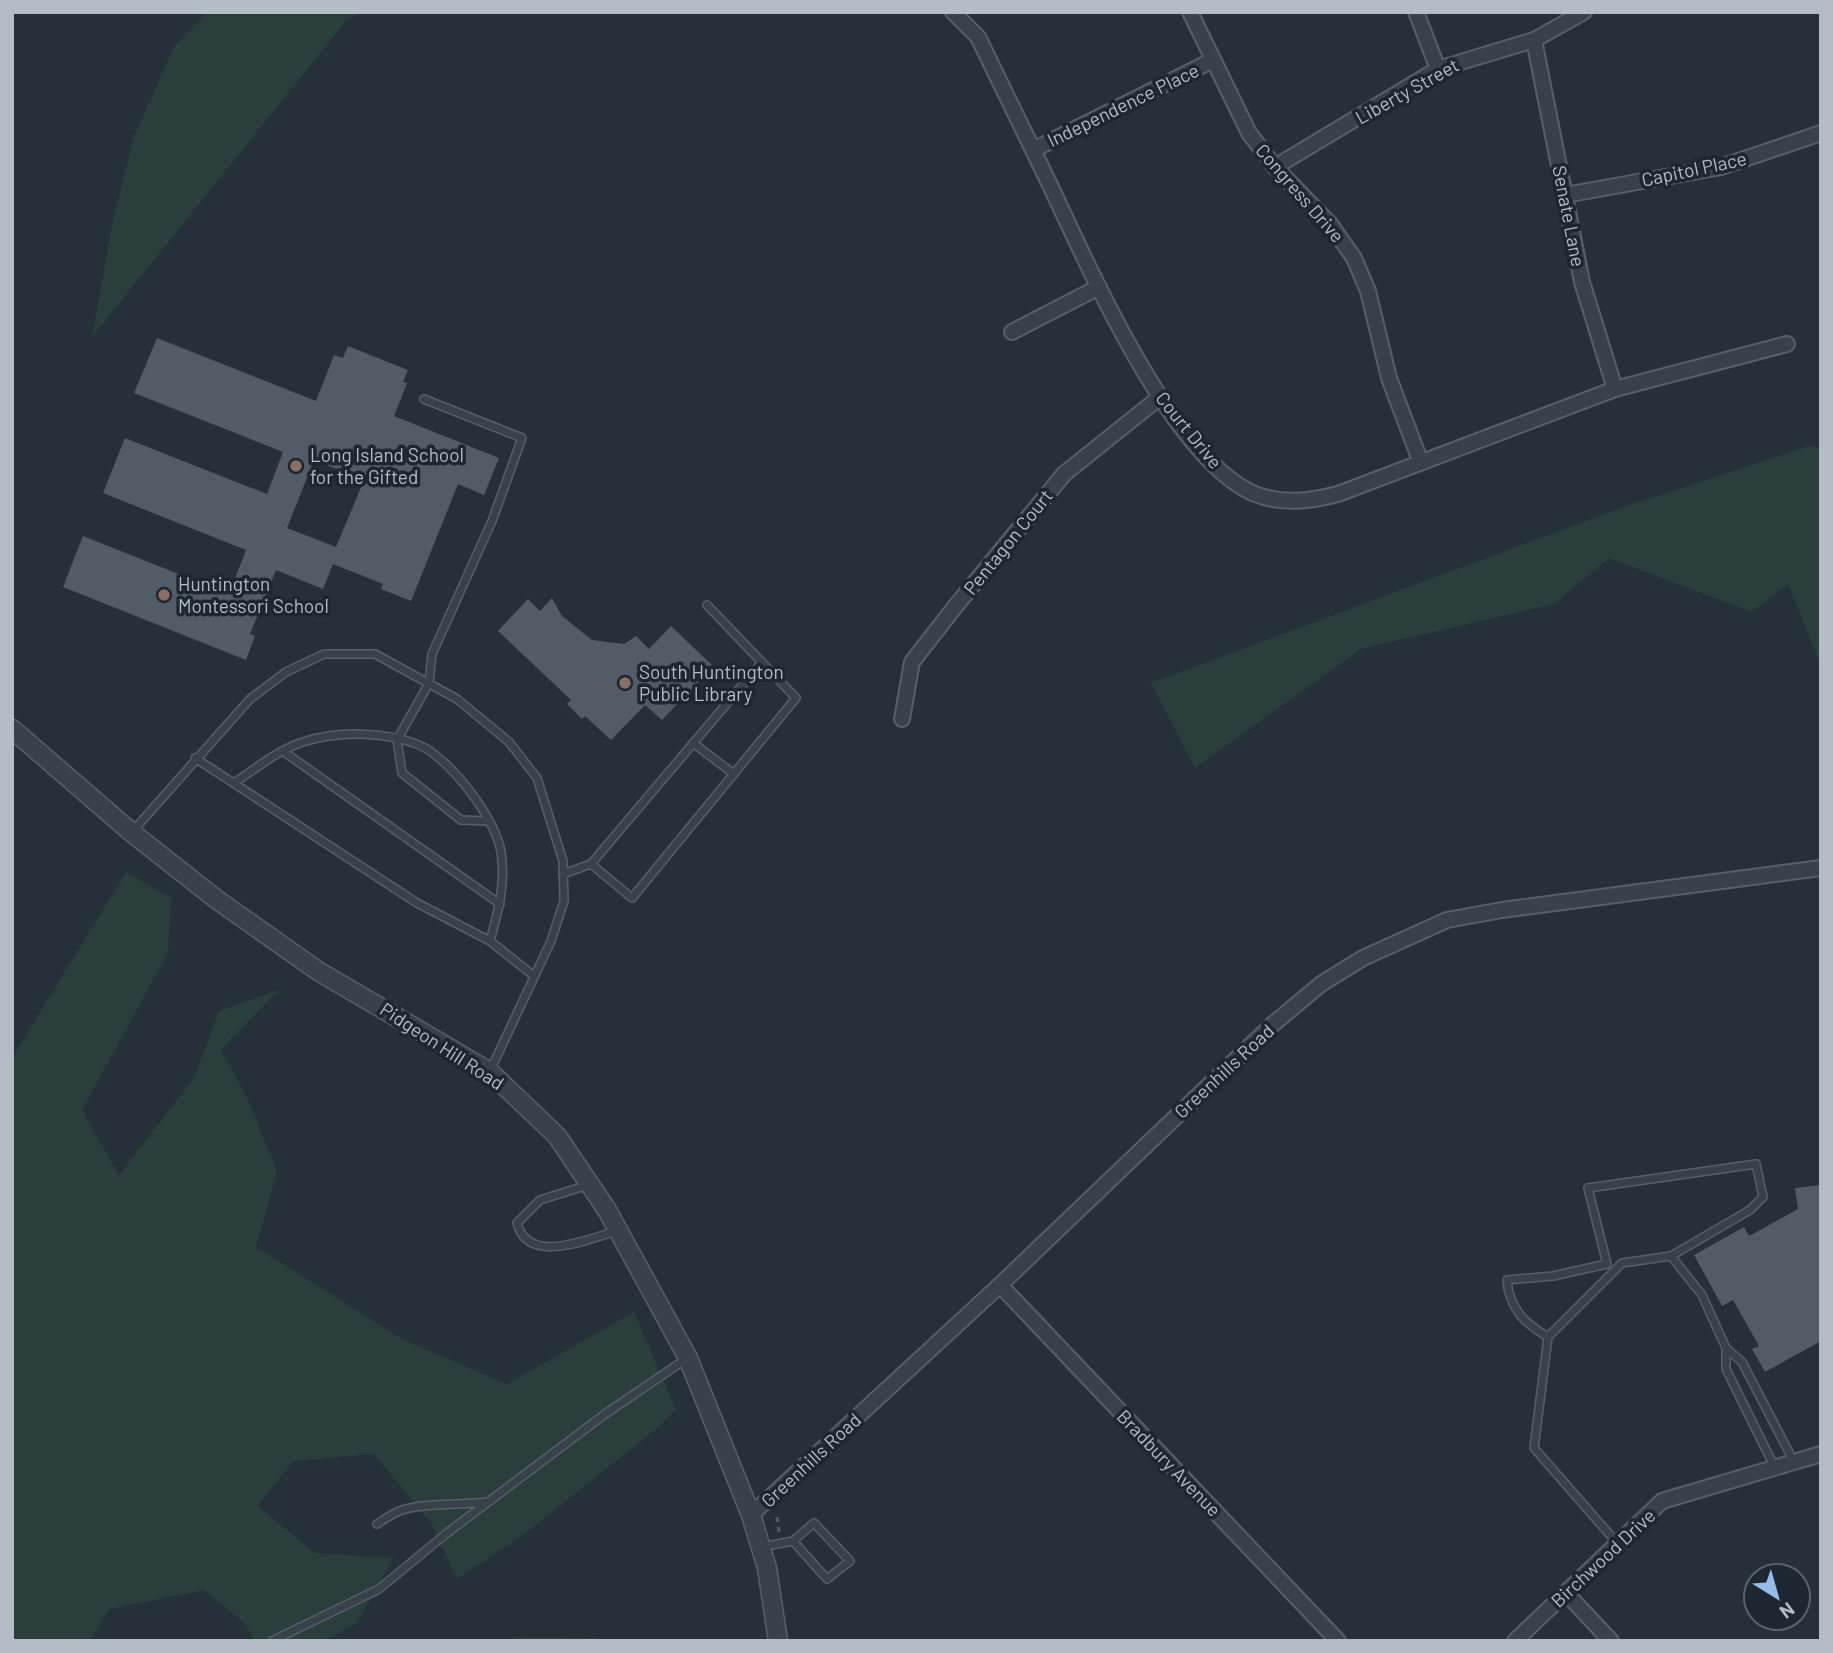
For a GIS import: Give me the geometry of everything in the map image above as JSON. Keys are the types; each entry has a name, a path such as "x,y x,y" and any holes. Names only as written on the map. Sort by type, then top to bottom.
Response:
{"street":[{"name":"Court Drive","path":"953,12 978,37 1099,287 1160,397 1192,440 1223,472 1254,493 1283,500 1313,501 1338,494 1420,460 1615,389 1787,344"},
{"name":"Congress Drive","path":"1190,12 1249,133 1275,167 1331,224 1354,258 1368,291 1389,378 1420,460"},
{"path":"1416,12 1438,69"},
{"name":"Liberty Street","path":"1275,167 1438,69 1534,40 1584,12"},
{"name":"Senate Lane","path":"1534,40 1582,282 1615,389"},
{"name":"Independence Place","path":"1034,150 1213,60"},
{"name":"Capitol Place","path":"1564,195 1721,167 1821,133"},
{"path":"1012,332 1099,287"},
{"name":"Pentagon Court","path":"902,719 912,662 954,608 1064,474 1160,397"},
{"name":"Pidgeon Hill Road","path":"12,729 131,832 216,899 318,971 490,1072 557,1136 618,1231 688,1358 751,1515 777,1616 778,1641"},
{"name":"Greenhills Road","path":"751,1515 1000,1285 1272,1025 1321,984 1363,958 1447,920 1502,909 1821,868"},
{"name":"Bradbury Avenue","path":"1000,1285 1338,1641"},
{"name":"Birchwood Drive","path":"1515,1641 1662,1502 1821,1454"},
{"path":"1566,1593 1611,1641"}],"lane":[{"path":"424,399 522,438 492,521 432,654 429,682 397,740 402,773 461,820 487,821"},
{"path":"591,864 632,898 796,698 706,606"},
{"path":"131,832 250,699 286,672 324,654 375,654 457,699 509,742 537,778 554,825 563,874 564,901 551,941 490,1072"},
{"path":"563,874 591,864 762,662"},
{"path":"234,783 302,742 342,735 420,745 460,778 478,801 500,849 503,876 500,904 490,942"},
{"path":"693,743 734,774"},
{"path":"284,752 500,904"},
{"path":"195,758 417,903 490,942 534,976"},
{"path":"1548,1337 1526,1325 1508,1295 1507,1280 1553,1276 1607,1264 1588,1188 1756,1164 1763,1197 1750,1210 1671,1256 1622,1263 1548,1337 1534,1448 1618,1544"},
{"path":"590,1184 540,1200 517,1223 520,1236 533,1245 558,1247 618,1231"},
{"path":"1671,1256 1702,1294 1726,1348 1726,1369 1774,1468"},
{"path":"1726,1348 1742,1362 1794,1462"},
{"path":"272,1641 379,1589 605,1414 688,1358"},
{"path":"377,1524 401,1510 417,1506 457,1506 491,1501"},
{"path":"761,1547 793,1541 814,1522 850,1561 827,1579 793,1541"}],"green space":[{"path":"207,12 361,12 347,20 92,337 113,220 134,136 174,47"},
{"path":"1809,446 1821,448 1821,666 1788,584 1752,612 1609,558 1554,604 1361,649 1195,768 1151,683 1629,505"},
{"path":"126,872 171,898 168,953 82,1110 119,1175 194,1078 219,1011 279,990 221,1050 248,1100 277,1172 256,1247 402,1339 507,1384 634,1312 676,1409 659,1427 523,1535 457,1579 431,1523 374,1454 293,1461 258,1506 315,1553 394,1558 357,1623 324,1641 255,1641 242,1621 204,1590 109,1609 90,1641 12,1641 12,1058"},
{"path":"515,1637 598,1638 598,1641 511,1641"}],"building":[{"path":"157,338 316,401 334,355 343,358 348,346 408,370 403,382 407,383 394,416 499,458 484,495 458,484 411,601 381,589 383,584 333,564 323,589 276,570 250,634 255,636 246,660 63,587 83,536 229,594 246,550 103,493 125,438 267,494 283,452 134,393","holes":["314,460 364,480 336,547 287,528"]},
{"name":"South Huntington Public Library","path":"552,598 562,616 592,640 624,644 636,636 649,649 671,626 713,666 662,720 645,705 611,740 585,716 582,719 567,704 571,700 498,631 528,599 540,611"},
{"path":"1821,1185 1821,1341 1765,1372 1752,1349 1759,1346 1733,1300 1722,1306 1694,1255 1744,1227 1749,1236 1798,1209 1795,1188"}],"place":[{"name":"Long Island School for the Gifted","path":"296,466"},
{"name":"Huntington Montessori School","path":"164,595"},
{"name":"South Huntington Public Library","path":"625,683"}]}
